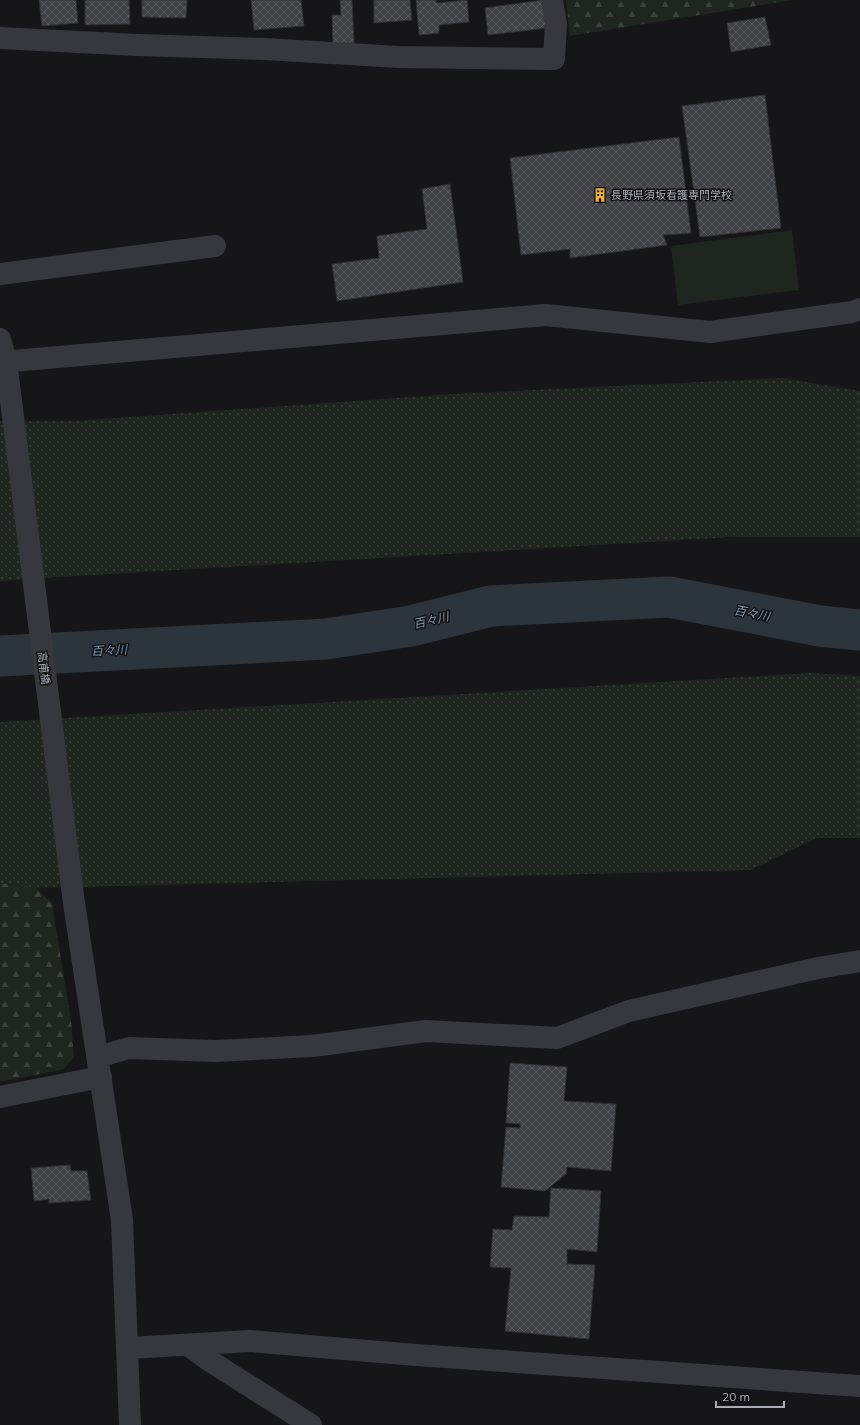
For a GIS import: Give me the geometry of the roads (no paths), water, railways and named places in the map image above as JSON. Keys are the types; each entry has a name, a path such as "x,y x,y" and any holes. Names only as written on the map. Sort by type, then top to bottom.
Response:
{"street":[{"path":"0,38 138,45 265,49 399,57 554,59 556,24 552,0"},
{"path":"0,274 215,246"},
{"path":"3,362 546,315 710,332 852,312 860,309"},
{"name":"高甫橋","path":"0,339 15,432 74,903 122,1220 130,1425"},
{"path":"0,1097 99,1067 129,1048 216,1050 312,1046 426,1030 557,1038 629,1011 818,968 860,961"},
{"path":"128,1348 250,1341 424,1356 860,1386"},
{"path":"188,1345 210,1361 311,1425"}],"waterway":[{"name":"百々川","path":"0,656 326,639 411,626 491,606 669,597 820,626 860,630"}],"place":[{"name":"長野県須坂看護専門学校","path":"600,195"}]}
